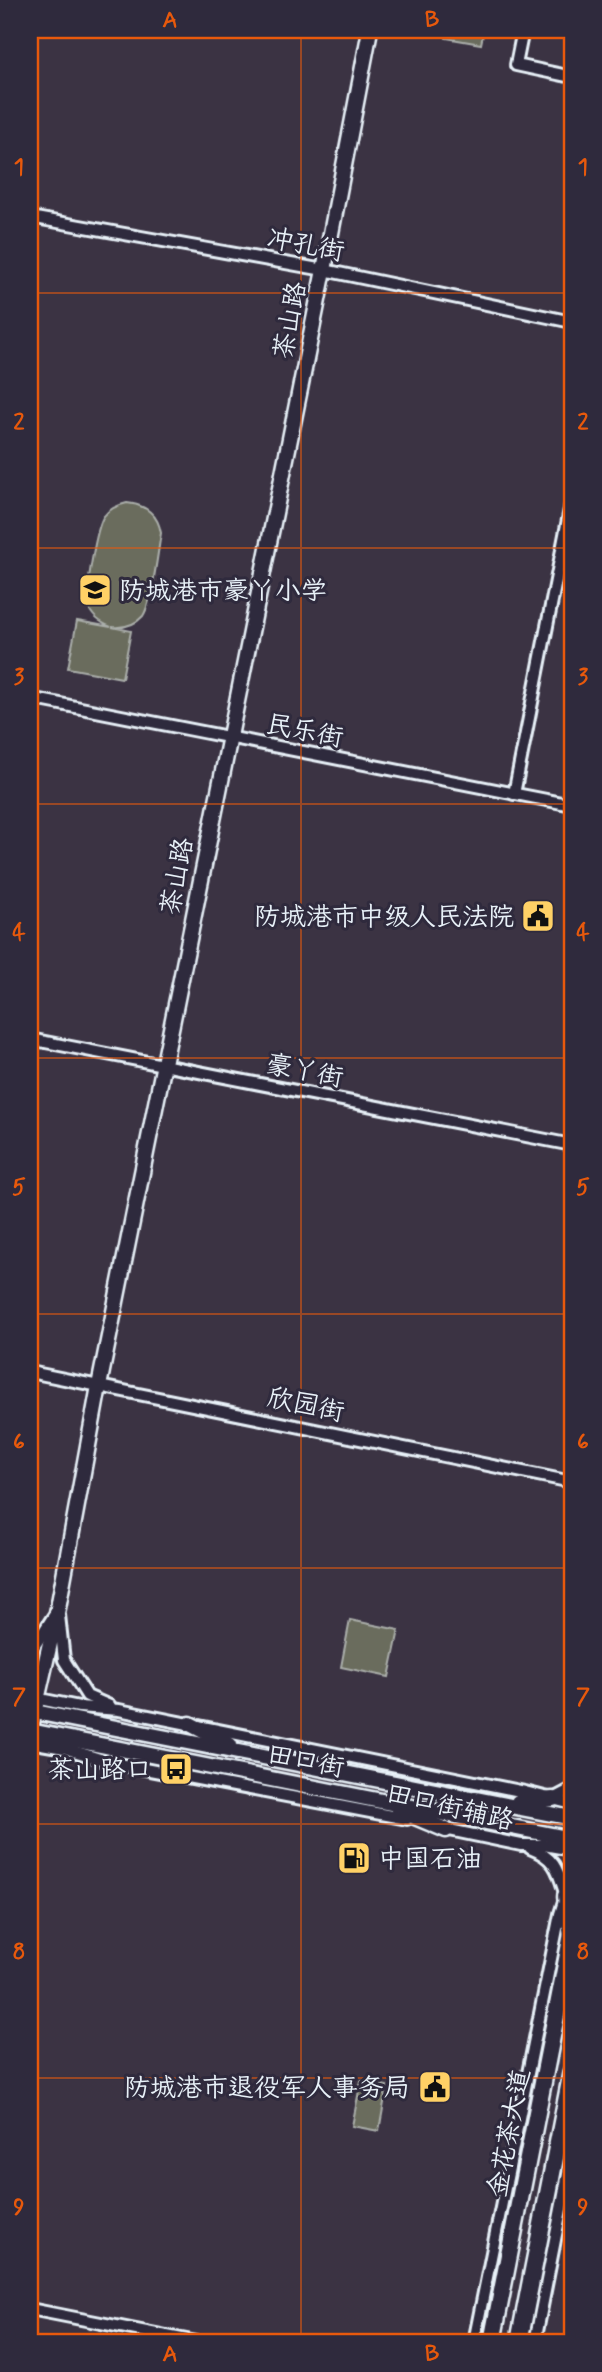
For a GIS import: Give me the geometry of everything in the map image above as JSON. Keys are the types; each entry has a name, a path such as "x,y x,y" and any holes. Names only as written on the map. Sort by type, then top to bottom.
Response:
{"highway":[{"name":"金花茶大道","path":"492,2342 572,1935 566,1896"},
{"name":"金花茶大道","path":"519,2342 548,2237 572,2071"},
{"path":"497,2227 514,2230"}],"main road":[{"name":"茶山路","path":"30,1731 33,1704 58,1608 162,1066 324,270 370,30"},
{"name":"田口街","path":"33,1704 243,1753 572,1818"},
{"path":"190,1724 243,1753"},
{"name":"田口街","path":"30,1731 572,1839"},
{"path":"367,1797 446,1830"},
{"path":"499,1803 553,1799"}],"street":[{"path":"523,30 516,65 572,77"},
{"name":"冲孔街","path":"30,217 324,270 572,321"},
{"path":"514,794 572,499"},
{"name":"民乐街","path":"30,698 572,805"},
{"name":"豪丫街","path":"30,1039 572,1145"},
{"name":"欣园街","path":"30,1372 572,1482"},
{"path":"30,1653 58,1608"},
{"path":"58,1608 64,1660 86,1696 119,1710"},
{"name":"田口街辅路","path":"33,1704 119,1710 525,1792 572,1804"},
{"name":"田口街辅路","path":"30,1742 64,1748 113,1763 402,1818 521,1845 544,1845 572,1850"},
{"path":"553,1799 572,1789"},
{"path":"521,1845 542,1853 557,1866 566,1896"},
{"path":"474,2342 560,1914 572,1876"},
{"path":"535,2342 548,2237 572,2153"},
{"path":"30,2309 197,2342"}],"green space":[{"path":"447,30 484,30 481,44 446,38"},
{"path":"127,503 150,512 161,533 152,589 143,616 129,625 112,627 131,631 122,678 68,668 77,621 111,627 97,619 88,606 89,575 104,516 114,507"},
{"path":"350,1620 399,1630 389,1677 341,1667"},
{"path":"361,2081 387,2086 379,2131 352,2126"}],"place":[{"name":"防城港市豪丫小学","path":"95,590"},
{"name":"防城港市中级人民法院","path":"538,916"},
{"name":"茶山路口","path":"176,1769"},
{"name":"中国石油","path":"354,1858"},
{"name":"防城港市退役军人事务局","path":"435,2087"}]}
